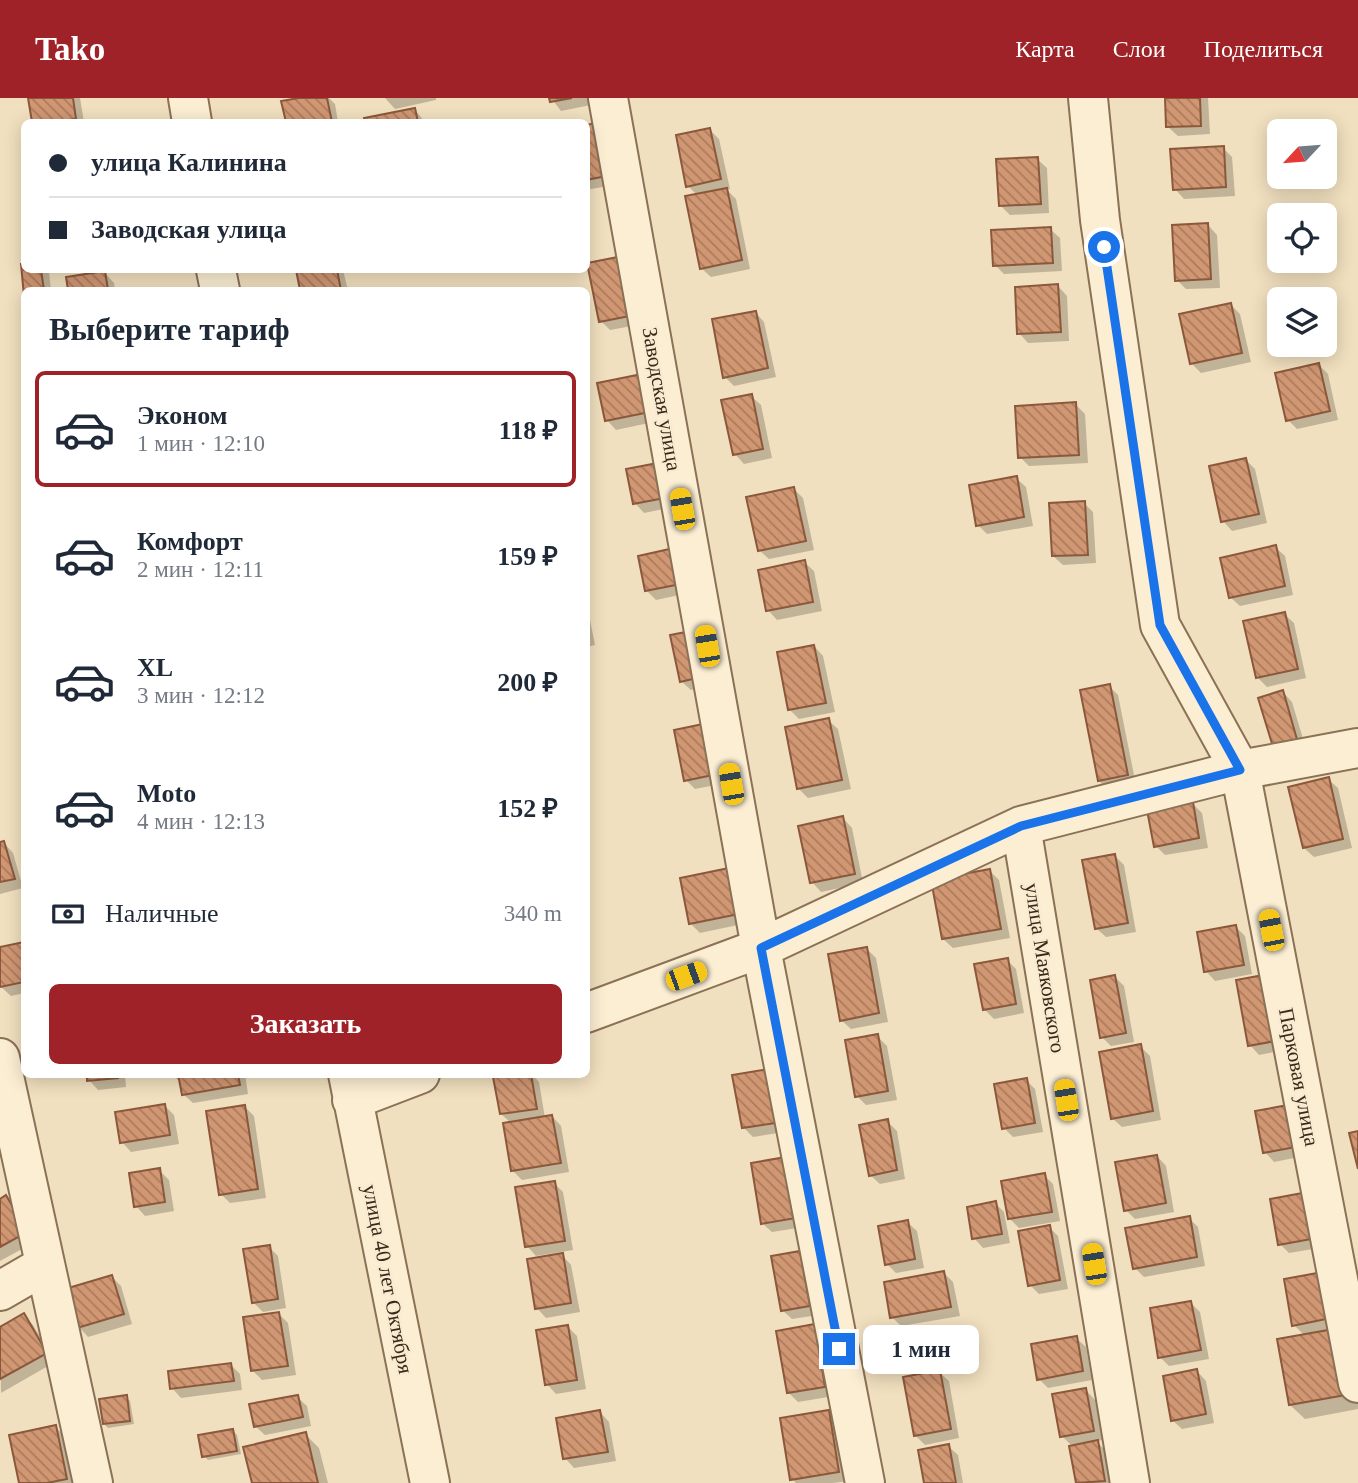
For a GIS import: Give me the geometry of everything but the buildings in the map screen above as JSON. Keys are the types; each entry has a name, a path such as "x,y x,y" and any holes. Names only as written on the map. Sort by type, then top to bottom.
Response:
{"street":[{"path":"188,98 192,119"},
{"name":"Заводская улица","path":"608,98 761,948 865,1483"},
{"name":"Парковая улица","path":"1088,98 1100,220 1160,625 1240,770 1358,1383"},
{"path":"590,1012 761,948 1021,826 1240,770 1358,748"},
{"name":"улица Маяковского","path":"1021,826 1130,1483"},
{"path":"0,1058 93,1483"},
{"path":"350,1087 398,1078"},
{"name":"улица 40 лет Октября","path":"350,1087 430,1483"},
{"path":"0,1292 45,1265"}],"route":[{"path":"839,1349 761,948 1021,826 1240,770 1160,625 1104,247"}]}
